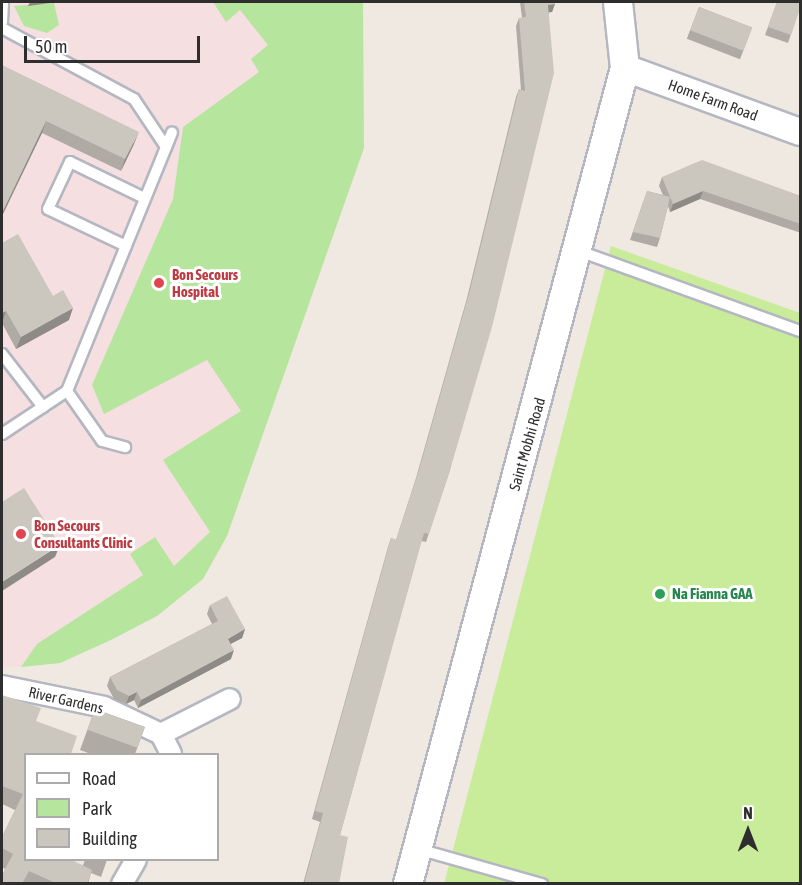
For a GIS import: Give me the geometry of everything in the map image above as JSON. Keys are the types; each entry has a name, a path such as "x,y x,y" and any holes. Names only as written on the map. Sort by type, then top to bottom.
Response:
{"main road":[{"name":"Saint Mobhi Road","path":"408,884 415,848 579,251 625,68 618,2"}],"street":[{"name":"Home Farm Road","path":"625,68 801,132"},
{"name":"River Gardens","path":"2,686 104,706 161,734"},
{"path":"170,753 161,734 230,699"},
{"path":"122,884 135,861"}],"lane":[{"path":"2,22 3,2"},
{"path":"2,28 134,99 166,147"},
{"path":"2,434 67,391 172,134"},
{"path":"126,246 48,209 70,162 144,198"},
{"path":"579,251 801,331"},
{"path":"2,354 43,407"},
{"path":"67,391 102,441 125,447"},
{"path":"415,848 542,884"}],"shaded area":[{"name":"Bon Secours Hospital","path":"2,2 256,2 364,148 227,536 203,579 157,616 60,663 2,668"}],"green space":[{"path":"213,2 363,2 364,148 227,536 203,579 157,616 111,640 60,663 21,667 37,644 143,575 130,554 155,537 174,566 210,532 163,460 241,411 207,360 104,414 92,385 173,199 183,127 259,72 251,59 268,45 240,10 226,22"},
{"path":"54,3 59,25 47,33 24,26 14,6"},
{"name":"Na Fianna GAA","path":"611,246 800,313 800,883 444,884"}],"building":[{"path":"524,2 555,2 555,4 548,5 554,73 492,327 429,534 424,533 340,835 348,837 339,884 304,884 323,813 315,811 391,538 396,540 419,470 470,290 519,89 525,91 519,18 526,17"},
{"path":"777,2 801,2 791,35 768,27"},
{"path":"699,7 752,27 743,51 690,30"},
{"path":"2,65 139,132 125,159 46,121 2,213"},
{"path":"702,160 801,196 801,224 703,191 673,204 662,177"},
{"path":"647,191 670,197 660,238 633,232"},
{"path":"18,234 53,296 63,290 73,308 21,337 6,311 2,313 2,243"},
{"name":"Bon Secours Consultants Clinic","path":"24,488 60,545 2,582 2,502"},
{"path":"227,596 245,629 228,639 234,650 141,700 137,692 129,696 117,690 110,677 218,621 210,605"},
{"path":"2,695 41,708 36,721 77,736 71,753 24,753 24,861 74,861 92,870 87,884 58,884 29,871 22,884 2,884 2,875 13,854 2,848 2,837 23,794 2,786"},
{"path":"95,709 145,727 137,748 87,730"}],"place":[{"name":"Bon Secours Hospital","path":"159,283"},
{"name":"Bon Secours Consultants Clinic","path":"21,534"},
{"name":"Na Fianna GAA","path":"660,594"}]}
